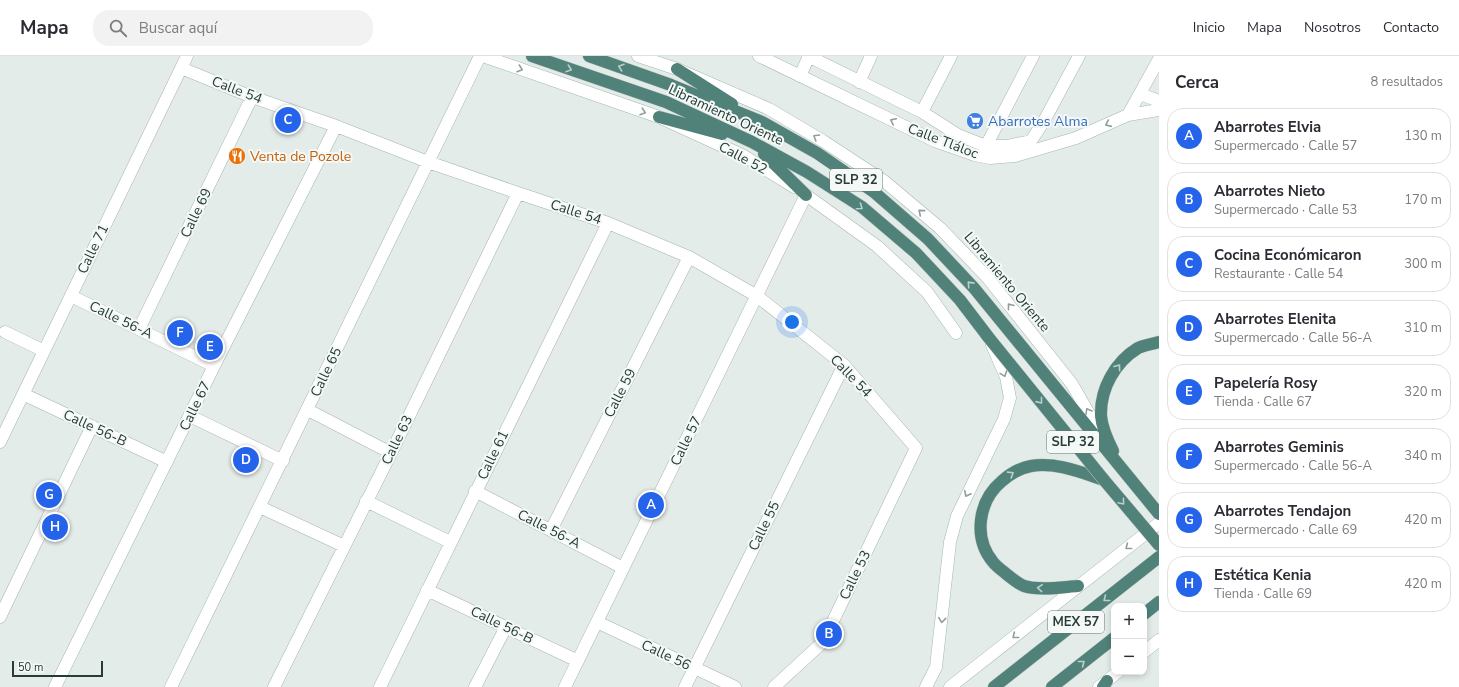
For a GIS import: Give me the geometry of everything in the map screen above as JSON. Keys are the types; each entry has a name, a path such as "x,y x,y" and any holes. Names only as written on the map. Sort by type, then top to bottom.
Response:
{"highway":[{"name":"Libramiento Oriente","path":"532,56 666,102 752,142 807,172 862,207 916,253 960,300 989,338"},
{"name":"Libramiento Oriente","path":"589,56 671,85 762,122 817,153 874,192 928,239 974,288 1121,469"},
{"path":"677,69 762,122"},
{"path":"659,117 752,142 806,194"},
{"name":"SLP 32","path":"989,338 1104,480 1159,545"},
{"path":"1121,469 1106,435 1101,417 1103,398 1108,382 1119,364 1139,348 1159,342"},
{"path":"1078,586 1044,588 1024,586 1009,577 993,563 983,545 980,524 984,503 997,485 1012,472 1030,466 1052,465 1104,480"},
{"name":"SLP 32","path":"1121,469 1159,514"},
{"name":"MEX 57","path":"994,687 1159,557"},
{"path":"1147,612 1159,602"},
{"name":"MEX 57","path":"1052,687 1113,639"}],"street":[{"name":"Calle 71","path":"0,442 186,56"},
{"name":"Calle 52","path":"482,56 659,117 744,156 806,194 877,246 927,292 956,333"},
{"name":"Calle 65","path":"171,687 308,410 428,162 482,56"},
{"name":"Libramiento Oriente","path":"638,56 677,69 769,109 823,141 884,182 940,228 987,277 1072,384 1121,469"},
{"name":"Calle Tláloc","path":"759,56 935,141 975,155 990,158 1015,156 1076,138 1128,115 1159,110"},
{"name":"Calle Tláloc","path":"808,56 922,112 958,135 986,146 1007,146 1031,141 1044,121 1079,56"},
{"path":"800,76 808,56"},
{"path":"859,82 871,56"},
{"path":"922,112 951,56"},
{"path":"990,158 986,146 1033,56"},
{"path":"1128,115 1159,59"},
{"name":"Calle 54","path":"181,68 252,97 336,126 428,162 608,223 689,257 757,296 844,365 916,448"},
{"path":"1140,94 1159,101"},
{"name":"Calle 69","path":"139,329 252,97"},
{"name":"Calle 67","path":"55,687 214,366 336,126"},
{"name":"Calle 63","path":"274,687 366,500 391,453 518,193"},
{"name":"Calle 57","path":"565,687 806,194"},
{"name":"Calle 61","path":"380,687 608,223"},
{"name":"Calle 59","path":"551,530 689,257"},
{"name":"Calle 56-A","path":"71,296 214,366"},
{"path":"5,332 44,351"},
{"path":"926,687 936,667 950,542 957,516 1004,419 1010,398 1006,377 989,338"},
{"name":"Calle 55","path":"685,687 844,365"},
{"name":"Calle 56-B","path":"23,394 167,462"},
{"path":"308,410 391,453"},
{"path":"190,416 283,461"},
{"path":"0,617 92,426"},
{"name":"Calle 53","path":"774,687 823,642 916,448"},
{"name":"Calle 56-A","path":"475,491 623,568"},
{"path":"366,500 450,542"},
{"path":"260,507 344,546"},
{"path":"950,687 1159,523"},
{"name":"Calle 56-B","path":"427,590 578,661"},
{"name":"Calle 56","path":"597,622 735,687"},
{"path":"475,687 506,627"},
{"path":"1147,650 1159,640"},
{"path":"1103,685 1115,675"}],"place":[{"name":"Cocina Económicaron","path":"288,120"},
{"name":"Abarrotes Alma","path":"975,121"},
{"name":"Venta de Pozole","path":"237,156"},
{"name":"Abarrotes Geminis","path":"180,333"},
{"name":"Papelería Rosy","path":"210,347"},
{"name":"Abarrotes Elenita","path":"246,460"},
{"name":"Abarrotes Tendajon","path":"49,495"},
{"name":"Abarrotes Elvia","path":"651,505"},
{"name":"Estética Kenia","path":"55,527"},
{"name":"Abarrotes Nieto","path":"829,634"}]}
